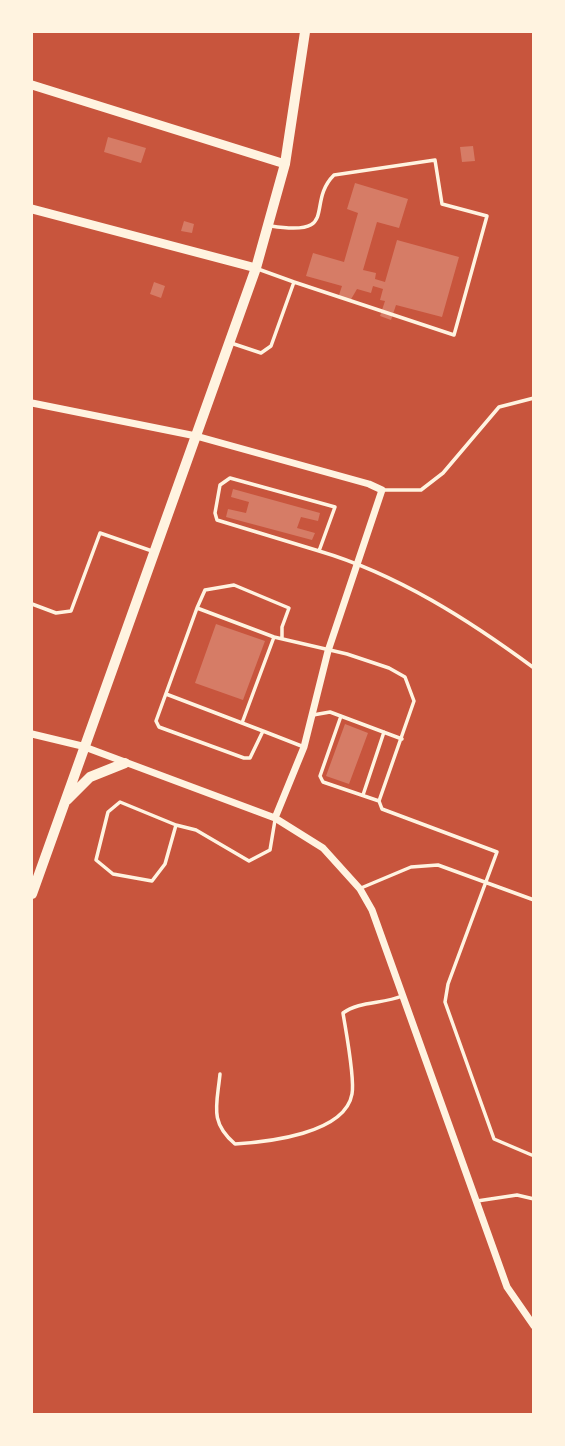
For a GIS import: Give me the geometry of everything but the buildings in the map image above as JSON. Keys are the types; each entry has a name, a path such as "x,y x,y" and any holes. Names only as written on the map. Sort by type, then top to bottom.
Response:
{"main road":[{"path":"32,894 82,746 256,268 285,164 305,32"},
{"path":"61,807 90,777 125,763"}],"street":[{"path":"32,85 285,164"},
{"path":"32,209 256,268"},
{"path":"32,402 196,436 369,484 382,491 328,651 304,747 275,818"},
{"path":"32,734 82,746 275,818 323,848 359,889 372,910 404,995 507,1287 534,1326"}],"lane":[{"path":"256,268 454,335 486,216 442,204 435,160 334,175 329,181 319,216 312,225 298,230 268,225"},
{"path":"229,342 261,353 271,346 294,282"},
{"path":"382,491 421,490 443,473 499,407 534,398"},
{"path":"319,551 335,507 230,478 220,485 215,513 217,520 319,551 358,562 461,619 534,668"},
{"path":"32,604 56,613 71,611 100,533 153,552"},
{"path":"263,731 250,758 244,758 159,727 156,722 205,590 234,585 289,608 282,627 282,639"},
{"path":"197,608 274,637 389,668 405,677 414,701 379,801 382,809 496,852 448,985 445,1002 494,1139 534,1156"},
{"path":"242,723 274,637"},
{"path":"166,694 304,747"},
{"path":"313,715 330,712 402,739"},
{"path":"341,716 320,776 323,782 379,801"},
{"path":"363,795 384,732"},
{"path":"176,825 165,864 152,881 113,874 96,860 108,811 120,802 176,825 197,830 248,861 270,850 275,818"},
{"path":"359,889 423,865 438,865 534,900"},
{"path":"220,1074 216,1112 220,1132 235,1144 295,1136 326,1125 344,1113 352,1094 343,1013 351,1007 388,1002 404,995"},
{"path":"475,1201 517,1195 534,1199"}]}
